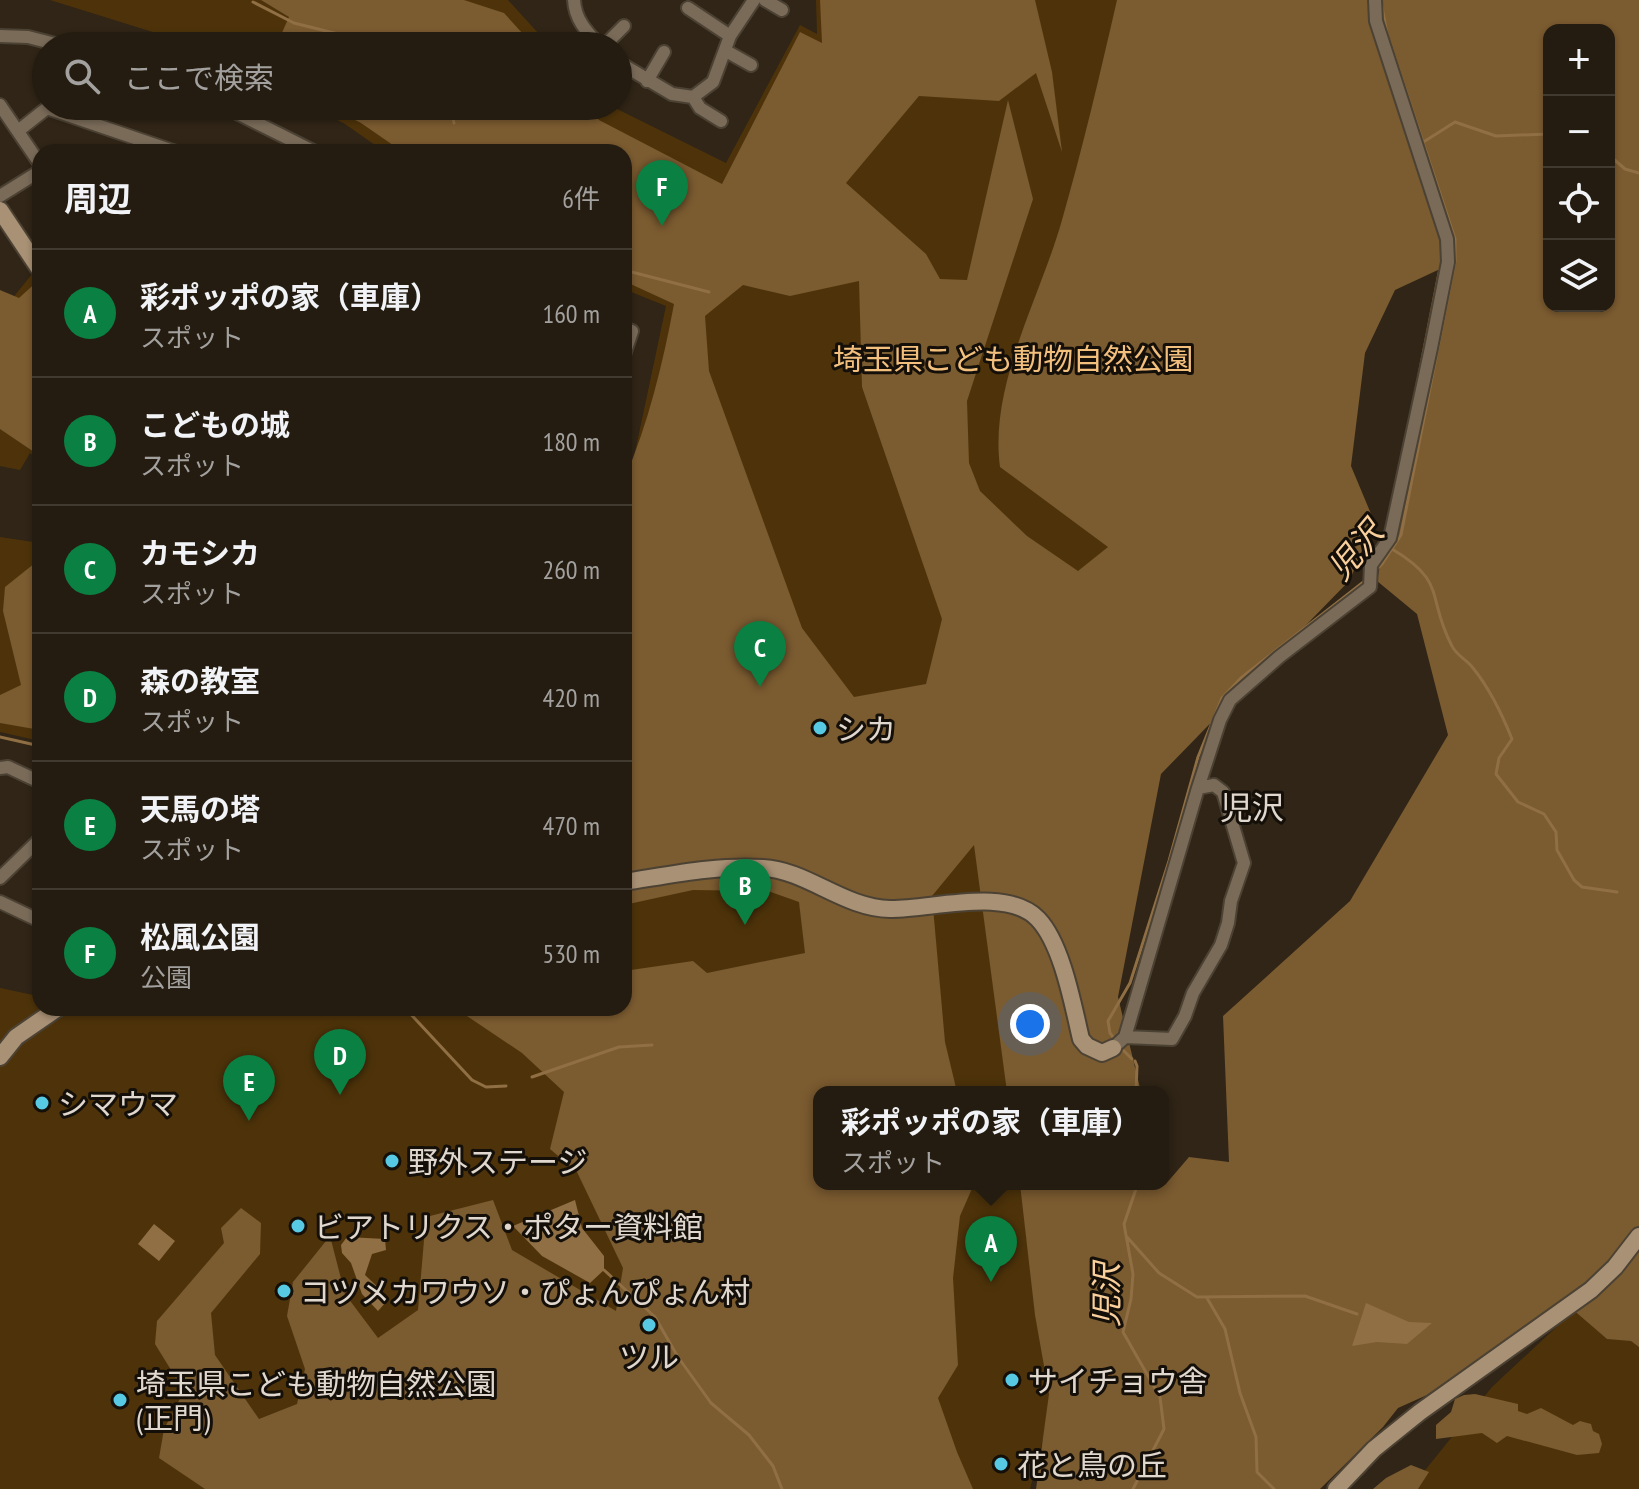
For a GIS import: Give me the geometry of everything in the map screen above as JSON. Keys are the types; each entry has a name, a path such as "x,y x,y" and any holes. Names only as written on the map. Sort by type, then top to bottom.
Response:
{"street":[{"path":"574,0 574,12 587,32"},
{"path":"632,71 672,94 693,97 713,82 730,36 754,0"},
{"path":"765,0 782,10"},
{"path":"632,881 699,870 768,868 803,880 846,901 885,909 987,901 1008,904 1038,919 1053,944 1081,1039 1096,1052 1107,1052 1120,1041 1198,788 1220,720 1230,700 1279,657 1370,587 1371,565 1390,538 1448,262 1447,239 1376,21 1375,0"},
{"path":"688,8 730,36"},
{"path":"617,32 624,26"},
{"path":"0,36 32,38"},
{"path":"726,51 751,65"},
{"path":"647,81 664,52"},
{"path":"693,97 700,108 721,121"},
{"path":"0,105 32,152"},
{"path":"18,131 32,120"},
{"path":"82,120 153,144"},
{"path":"251,120 299,144"},
{"path":"0,196 32,176"},
{"path":"0,210 32,258"},
{"path":"0,768 8,767 32,778"},
{"path":"1120,1041 1172,1039 1193,993 1221,945 1228,923 1231,901 1244,863 1223,792 1214,785 1198,788"},
{"path":"0,878 32,847"},
{"path":"0,902 32,917"},
{"path":"0,1057 16,1037 46,1016"},
{"path":"1336,1489 1374,1449 1420,1412 1591,1290 1615,1267 1639,1236"}],"green space":[{"path":"50,0 508,0 537,32 153,32"},
{"name":"埼玉県こども動物自然公園","path":"816,0 1370,0 1212,632 1017,1086 813,1086 813,1190 1027,1190 1055,1393 1030,1489 0,1489 0,988 32,995 32,1016 632,1016 632,462 666,306 632,292 632,144 374,144 337,120 632,120 632,116 726,163 800,25 817,34"},
{"path":"32,274 32,455 30,453 20,470 0,466 0,314"},
{"path":"0,537 32,542 32,739 0,732"},
{"path":"1639,1250 1639,1489 1410,1489 1492,1387"}],"shaded area":[{"path":"261,0 464,0 504,13 521,32 282,32 289,17"},
{"path":"820,0 1035,0 1052,72 1062,152 1036,73 999,101 919,96 846,183 926,254 940,279 967,280 1008,100 1033,199 967,401 969,463 980,491 1027,536 1078,571 1108,547 1000,467 999,436 1009,373 1062,220 1117,0 1639,0 1639,1347 1631,1341 1607,1339 1563,1301 1427,1395 1398,1408 1320,1489 1036,1489 1049,1394 1035,1315 1021,1190 1169,1190 1169,1180 1189,1157 1229,1162 1223,1016 1350,901 1448,735 1417,614 1377,581 1438,270 1395,290 1365,353 1351,466 1374,521 1350,580 1161,774 1118,997 1140,1086 1006,1086 974,845 932,896 945,1042 956,1086 813,1086 813,1190 971,1190 960,1216 953,1278 958,1365 938,1398 973,1489 205,1489 159,1458 164,1429 184,1391 155,1344 157,1321 224,1243 221,1228 241,1208 261,1223 260,1254 211,1313 215,1355 259,1419 297,1404 305,1369 287,1316 293,1282 330,1236 345,1294 378,1338 418,1310 426,1217 493,1200 512,1250 616,1311 623,1268 577,1172 550,1149 564,1092 522,1053 467,1016 632,1016 632,970 693,961 707,973 805,953 799,902 768,891 693,890 632,903 632,459 654,394 674,304 632,285 632,144 391,144 355,120 599,120 722,184 800,32 822,43","holes":["859,281 862,387 942,619 926,684 854,697 802,628 709,371 705,316 743,285 790,296"]},
{"path":"32,286 32,451 0,429 0,290 19,298"},
{"path":"32,565 32,729 0,723 0,695 21,685 3,611 5,587"},
{"path":"575,1200 582,1228 604,1256 604,1270 590,1283 542,1256 513,1226"},
{"path":"154,1224 175,1241 159,1261 138,1244"},
{"path":"347,1237 385,1239 386,1250 372,1254 365,1275 383,1292 386,1302 378,1311 362,1294 351,1263 342,1253 341,1245"},
{"path":"1366,1303 1409,1322 1432,1323 1407,1344 1377,1342 1352,1346"},
{"path":"1475,1394 1518,1404 1518,1411 1527,1414 1541,1408 1573,1425 1580,1421 1591,1424 1602,1444 1599,1453 1577,1455 1507,1436 1497,1443 1482,1433 1436,1439 1436,1425 1451,1412 1455,1399"},
{"path":"1411,1465 1429,1472 1418,1489 1373,1489 1386,1478"}],"waterway":[{"path":"253,2 294,23 330,32"},
{"name":"児沢","path":"1374,572 1401,535 1455,261 1455,239 1387,34 1381,2"},
{"path":"1425,141 1455,122 1496,136 1543,134"},
{"path":"1615,160 1625,169 1639,173"},
{"path":"632,272 709,292"},
{"path":"1392,549 1410,561 1429,581 1452,646 1479,676 1504,720 1512,739 1499,758 1496,774 1518,802 1544,814 1556,832 1557,850 1574,880 1582,887 1617,892"},
{"name":"児沢","path":"1116,1041 1110,1033 1108,1021 1130,983 1198,757 1222,698 1241,678 1366,580"},
{"path":"0,737 32,744"},
{"path":"412,1016 472,1080 486,1087 506,1086"},
{"path":"532,1077 619,1047 652,1045"},
{"name":"児沢","path":"1121,1048 1132,1059"},
{"name":"児沢","path":"1135,1061 1136,1086"},
{"name":"児沢","path":"1133,1489 1164,1429 1160,1397 1123,1332 1133,1274 1124,1224 1136,1190"},
{"path":"1127,1237 1159,1273 1197,1297 1305,1296 1357,1314"},
{"path":"604,1270 655,1317 678,1357 711,1403 749,1435 773,1466 782,1489"},
{"path":"1207,1298 1225,1329 1240,1393 1256,1437 1257,1472 1274,1489"}],"place":[{"name":"松風公園","path":"662,226"},
{"name":"カモシカ","path":"760,687"},
{"name":"シカ","path":"820,728"},
{"name":"こどもの城","path":"745,925"},
{"name":"森の教室","path":"340,1095"},
{"name":"シマウマ","path":"42,1103"},
{"name":"天馬の塔","path":"249,1121"},
{"name":"野外ステージ","path":"392,1161"},
{"name":"ビアトリクス・ポター資料館","path":"298,1226"},
{"name":"彩ポッポの家（車庫）","path":"991,1282"},
{"name":"コツメカワウソ・ぴょんぴょん村","path":"284,1291"},
{"name":"ツル","path":"649,1325"},
{"name":"サイチョウ舎","path":"1012,1380"},
{"name":"埼玉県こども動物自然公園 (正門)","path":"120,1400"},
{"name":"花と鳥の丘","path":"1001,1464"}],"district":[{"name":"児沢","path":"1252,807"}]}
